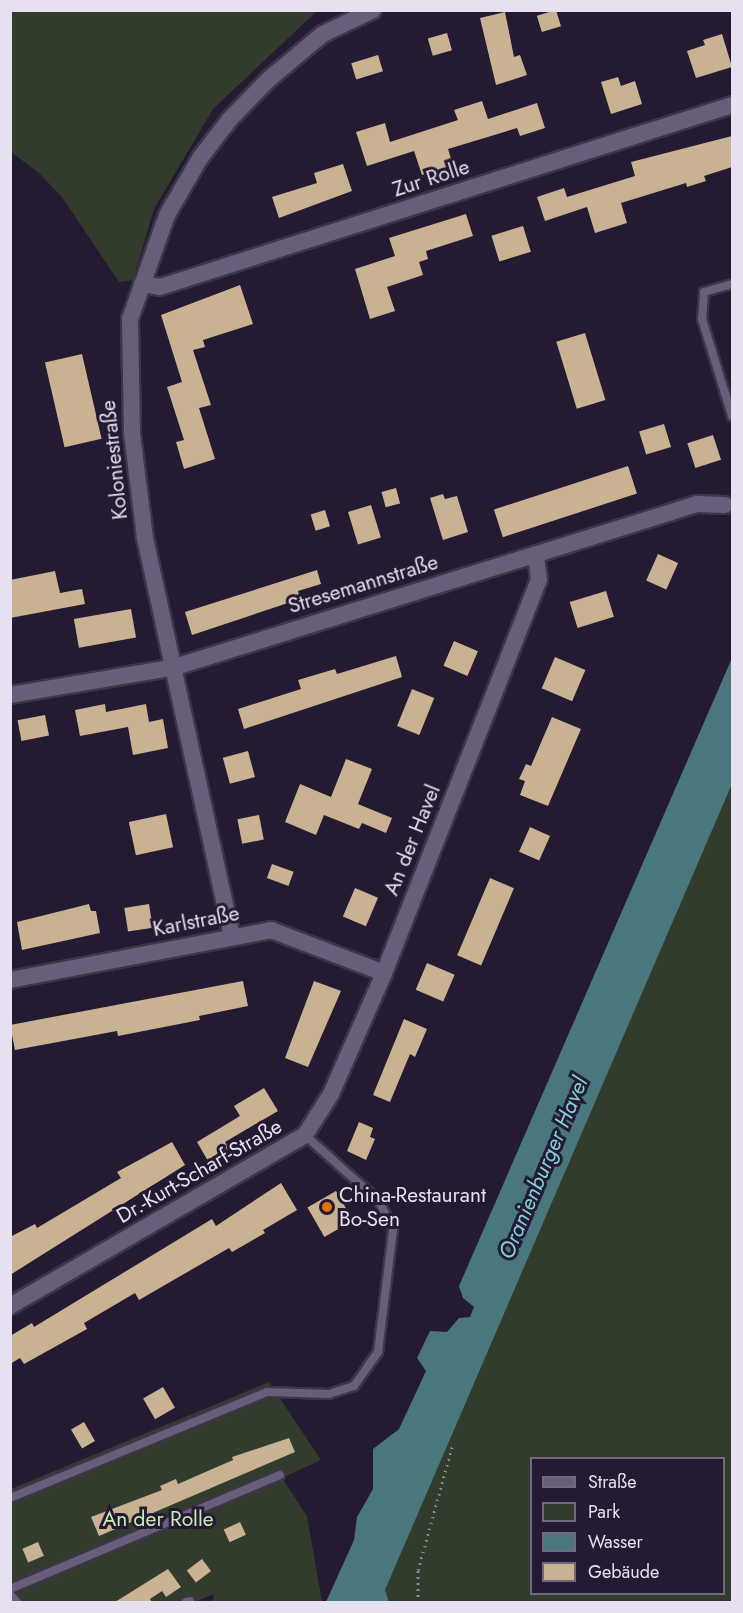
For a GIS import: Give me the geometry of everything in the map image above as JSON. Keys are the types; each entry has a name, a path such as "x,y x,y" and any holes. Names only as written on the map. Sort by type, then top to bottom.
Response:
{"street":[{"path":"322,34 338,10"},
{"path":"322,34 373,10"},
{"name":"Koloniestraße","path":"232,938 175,667 145,538 132,434 130,319 167,215 200,158 230,119 269,79 322,34"},
{"name":"Zur Rolle","path":"142,284 160,287 732,105"},
{"name":"Stresemannstraße","path":"10,695 175,667 697,504 729,503"},
{"name":"An der Havel","path":"305,1135 331,1094 384,973 539,580 536,554"},
{"name":"Karlstraße","path":"10,980 271,930 384,973"},
{"name":"Dr.-Kurt-Scharf-Straße","path":"10,1306 305,1135"}],"lane":[{"path":"732,284 704,292 702,319 732,416"},
{"name":"Dr.-Kurt-Scharf-Straße","path":"10,1498 267,1392 329,1394 354,1386 378,1352 393,1229 379,1201 305,1135"},
{"path":"10,1589 280,1475"},
{"path":"10,1594 17,1602"}],"path":[{"path":"418,1602 418,1570 452,1447"}],"green space":[{"path":"10,11 317,11 213,109 154,209 133,280 119,282 62,197 38,172 11,152"},
{"path":"732,784 732,1602 389,1602 384,1590"},
{"name":"An der Rolle","path":"269,1382 321,1460 282,1478 307,1516 322,1602 212,1602 214,1594 195,1602 11,1602 11,1489"}],"water":[{"name":"Oranienburger Havel","path":"732,658 732,784 385,1590 389,1602 326,1602 354,1540 357,1517 373,1489 373,1449 399,1429 426,1371 417,1358 430,1331 447,1332 459,1318 470,1317 474,1307 463,1298 459,1286"}],"building":[{"path":"556,10 561,26 542,32 537,16"},
{"path":"505,12 514,57 520,55 527,75 496,85 480,18"},
{"path":"447,33 452,50 433,56 428,39"},
{"path":"722,34 732,67 696,78 687,51 705,45 703,40"},
{"path":"378,55 383,71 356,79 351,63"},
{"path":"618,77 621,86 635,81 642,104 611,114 601,82"},
{"path":"482,101 488,119 537,103 545,128 520,136 517,128 448,149 453,165 422,175 414,151 367,166 356,132 385,123 390,142 458,120 454,110"},
{"path":"732,136 732,167 704,176 706,181 687,187 686,183 621,203 627,223 595,233 587,207 545,221 537,197 564,188 567,197 635,176 631,162"},
{"path":"343,164 352,191 279,218 272,197 317,183 314,173"},
{"path":"466,214 473,236 426,251 428,259 419,262 423,275 387,287 395,311 370,319 355,269 395,256 389,238"},
{"path":"523,226 531,252 499,261 491,236"},
{"path":"240,285 253,324 203,340 205,347 193,350 211,405 199,408 215,459 184,469 176,442 184,440 167,387 182,382 161,315"},
{"path":"585,333 605,400 577,409 556,342"},
{"path":"82,354 102,439 65,447 45,363"},
{"path":"664,424 671,447 646,455 639,432"},
{"path":"713,435 721,460 695,468 687,443"},
{"path":"628,466 637,494 503,537 494,510"},
{"path":"396,488 400,503 386,507 382,492"},
{"path":"443,494 445,499 457,496 468,532 443,540 430,498"},
{"path":"371,505 381,538 358,545 348,512"},
{"path":"325,510 330,526 316,531 311,514"},
{"path":"658,554 678,563 666,589 646,580"},
{"path":"317,570 321,584 298,591 300,599 192,635 185,612"},
{"path":"55,571 60,593 82,589 85,604 10,618 10,580"},
{"path":"606,591 614,617 578,628 570,602"},
{"path":"131,609 136,638 79,648 74,619"},
{"path":"454,641 478,651 467,676 443,666"},
{"path":"396,656 402,677 244,729 238,709 301,689 298,680 335,669 337,674"},
{"path":"555,657 585,670 572,701 542,688"},
{"path":"412,689 434,698 419,735 397,726"},
{"path":"105,704 106,712 146,704 149,722 163,719 168,748 133,755 128,727 80,736 75,710"},
{"path":"45,715 49,736 22,741 18,720"},
{"path":"552,717 581,729 548,806 520,795 525,781 519,779 526,764 531,766"},
{"path":"248,751 255,777 230,784 223,758"},
{"path":"346,759 372,769 358,804 392,818 386,833 362,823 359,829 324,815 316,835 285,822 300,784 331,797"},
{"path":"166,814 173,847 136,855 129,822"},
{"path":"259,815 264,840 242,844 237,819"},
{"path":"530,827 550,836 539,861 519,852"},
{"path":"272,864 294,872 288,886 267,878"},
{"path":"490,878 514,888 481,965 457,955"},
{"path":"355,888 378,898 366,926 343,917"},
{"path":"89,904 91,911 96,911 100,933 22,950 17,922"},
{"path":"149,904 153,928 128,932 124,908"},
{"path":"427,963 455,975 443,1001 416,990"},
{"path":"243,981 248,1006 199,1016 200,1020 118,1036 117,1031 15,1050 10,1025"},
{"path":"314,981 341,991 308,1067 285,1058"},
{"path":"404,1019 427,1029 415,1057 410,1054 390,1102 373,1095"},
{"path":"264,1088 278,1111 225,1142 229,1149 208,1161 197,1142 240,1116 234,1106"},
{"path":"359,1122 373,1128 370,1137 375,1139 366,1160 347,1151"},
{"path":"172,1142 185,1165 10,1275 10,1237 35,1224 37,1228 121,1178 117,1172"},
{"path":"281,1183 297,1210 263,1230 265,1233 232,1252 229,1248 139,1300 135,1293 84,1323 87,1329 24,1364 20,1358 10,1364 10,1336 32,1323 34,1327 212,1219 216,1226"},
{"path":"336,1191 353,1220 324,1237 307,1208"},
{"path":"163,1387 175,1408 155,1419 143,1398"},
{"path":"84,1422 95,1441 82,1449 71,1430"},
{"path":"289,1438 295,1452 99,1536 91,1517 162,1490 160,1486 176,1479 178,1484 233,1460 232,1457"},
{"path":"240,1522 246,1535 230,1542 224,1530"},
{"path":"38,1542 44,1556 28,1562 22,1549"},
{"path":"202,1559 211,1571 196,1582 187,1570"},
{"path":"168,1569 181,1587 166,1597 162,1591 150,1599 152,1602 115,1602"}],"place":[{"name":"China-Restaurant Bo-Sen","path":"327,1207"}]}
